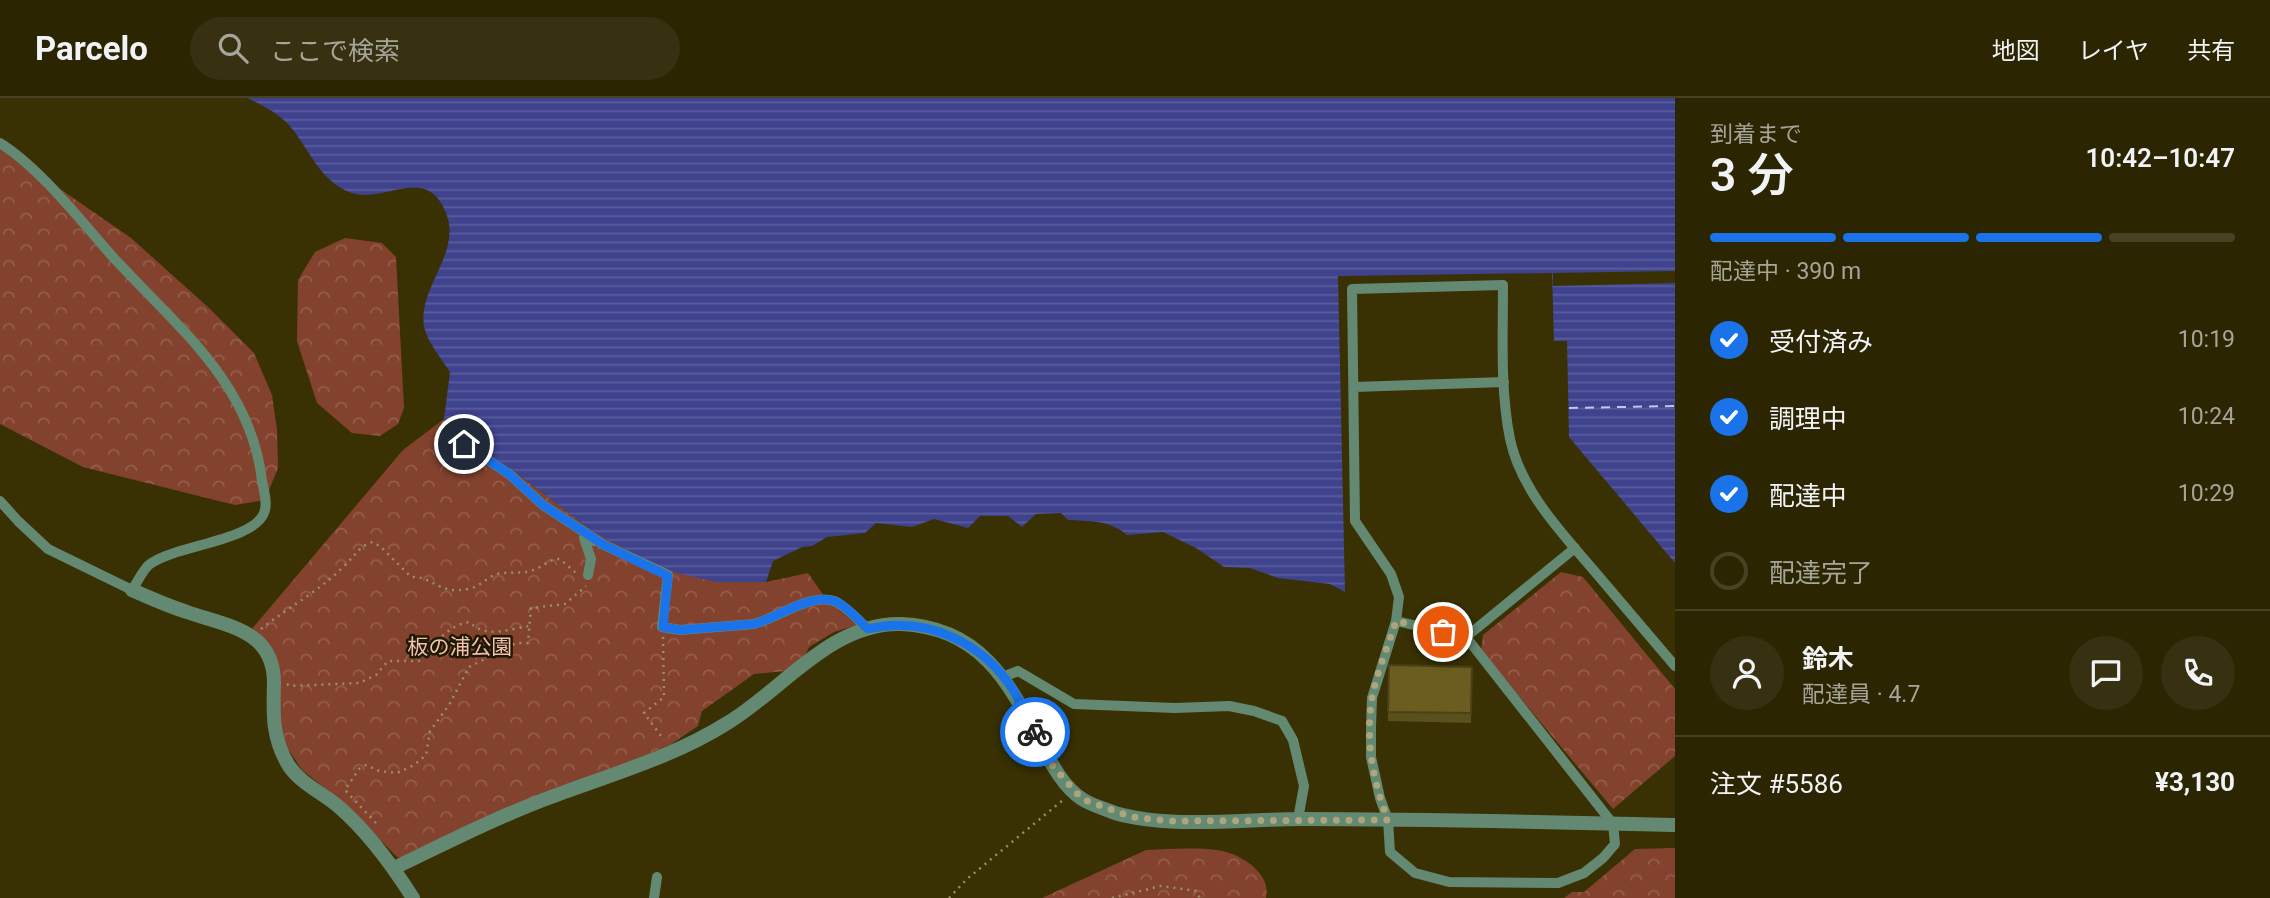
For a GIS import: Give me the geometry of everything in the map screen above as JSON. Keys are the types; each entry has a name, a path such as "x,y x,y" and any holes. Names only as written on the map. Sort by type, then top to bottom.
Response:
{"street":[{"path":"0,143 14,152 56,194 200,347 236,398 261,467 264,514 247,531 186,549 149,564 132,590"},
{"path":"1396,621 1466,637 1613,824 1615,844 1603,858 1584,873 1558,883 1449,882 1415,873 1390,852 1388,820 1371,757 1372,698 1396,621 1399,597 1391,573 1355,521 1352,289 1503,285 1504,382 1511,442 1524,477 1536,499 1574,548 1675,666"},
{"path":"1354,387 1504,382"},
{"path":"446,425 464,444 509,474 543,505 604,545"},
{"path":"0,501 18,522 48,549 132,590 174,608 239,630 255,639 266,650 274,673 274,732 290,767 339,807 370,839 394,867 413,898"},
{"path":"588,575 592,559 584,538 668,576 663,627 680,630 754,624 790,608 821,600 835,601 868,629"},
{"path":"1466,637 1574,548"},
{"path":"394,867 502,816 640,767 674,752 738,716 833,643 868,629 898,624 921,626 966,643 994,666 1014,692 1052,765 1073,792 1098,806 1145,820 1298,819 1675,825"},
{"path":"1003,677 1018,671 1074,704 1175,708 1229,706 1282,721 1293,740 1304,786 1298,819"},
{"path":"654,898 657,877"}],"path":[{"path":"255,639 261,629 298,600 323,585 349,562 363,545 373,542 382,547 411,577 421,576 438,588 451,592 471,589 496,574 515,574 536,569 552,559 560,559 580,576 588,575 585,587 565,604 531,608 528,643 516,643 469,667 449,705 430,731 426,755 414,765 397,773 379,771 366,765 359,769 345,790 368,812 379,828 370,839"},
{"path":"274,673 290,686 359,683 376,675 388,661 419,661 445,633 461,623 470,622 476,629 491,632 530,626"},
{"path":"663,627 664,697 644,713 674,752"},
{"path":"949,898 967,879 1073,792"},
{"path":"1112,898 1161,886 1195,891 1199,898"}],"green space":[{"path":"0,141 37,173 131,238 209,308 254,353 272,395 277,430 278,468 265,500 235,505 83,467 0,424"},
{"path":"345,238 382,243 396,257 404,408 398,424 380,436 352,433 317,403 297,341 298,280 315,252"},
{"name":"板の浦公園","path":"444,419 464,440 514,471 595,533 766,582 808,573 826,599 857,625 834,632 809,647 805,656 786,671 754,674 702,711 698,726 670,745 403,858 397,857 345,804 302,770 284,743 278,724 278,676 251,630 403,450"},
{"path":"1561,572 1583,577 1675,689 1675,756 1613,809 1481,651 1483,635"},
{"path":"1675,848 1675,898 1564,898 1572,892 1584,892 1635,849"},
{"path":"1208,849 1235,855 1259,873 1267,889 1266,898 1042,898 1146,850"}],"shaded area":[{"path":"247,98 1675,98 1675,563 1569,437 1567,341 1554,341 1552,273 1338,276 1345,592 1330,584 1278,578 1250,568 1224,567 1196,548 1163,532 1127,535 1114,526 1068,520 1061,513 1036,514 1022,527 1008,516 980,516 968,528 934,519 912,527 876,523 865,533 827,537 812,546 802,547 773,561 766,582 716,582 677,573 649,562 595,533 514,471 464,440 444,419 450,372 431,344 424,326 427,298 448,242 446,213 438,198 428,190 416,188 365,195 341,188 323,172 288,124 274,112"}],"pier":[{"path":"1675,271 1675,283 1553,286 1553,273"}],"building":[{"path":"1389,665 1472,667 1471,713 1388,712"}],"ferry route":[{"path":"1569,408 1675,406"}],"way so far":[{"path":"1035,732 1052,765 1073,792 1082,799 1132,817 1170,821 1388,820 1371,757 1372,698 1396,621 1443,632"}],"route":[{"path":"464,444 509,474 543,505 604,545 668,576 663,627 680,630 754,624 790,608 821,600 835,601 868,629 898,624 921,626 966,643 1003,677 1035,732"}]}
